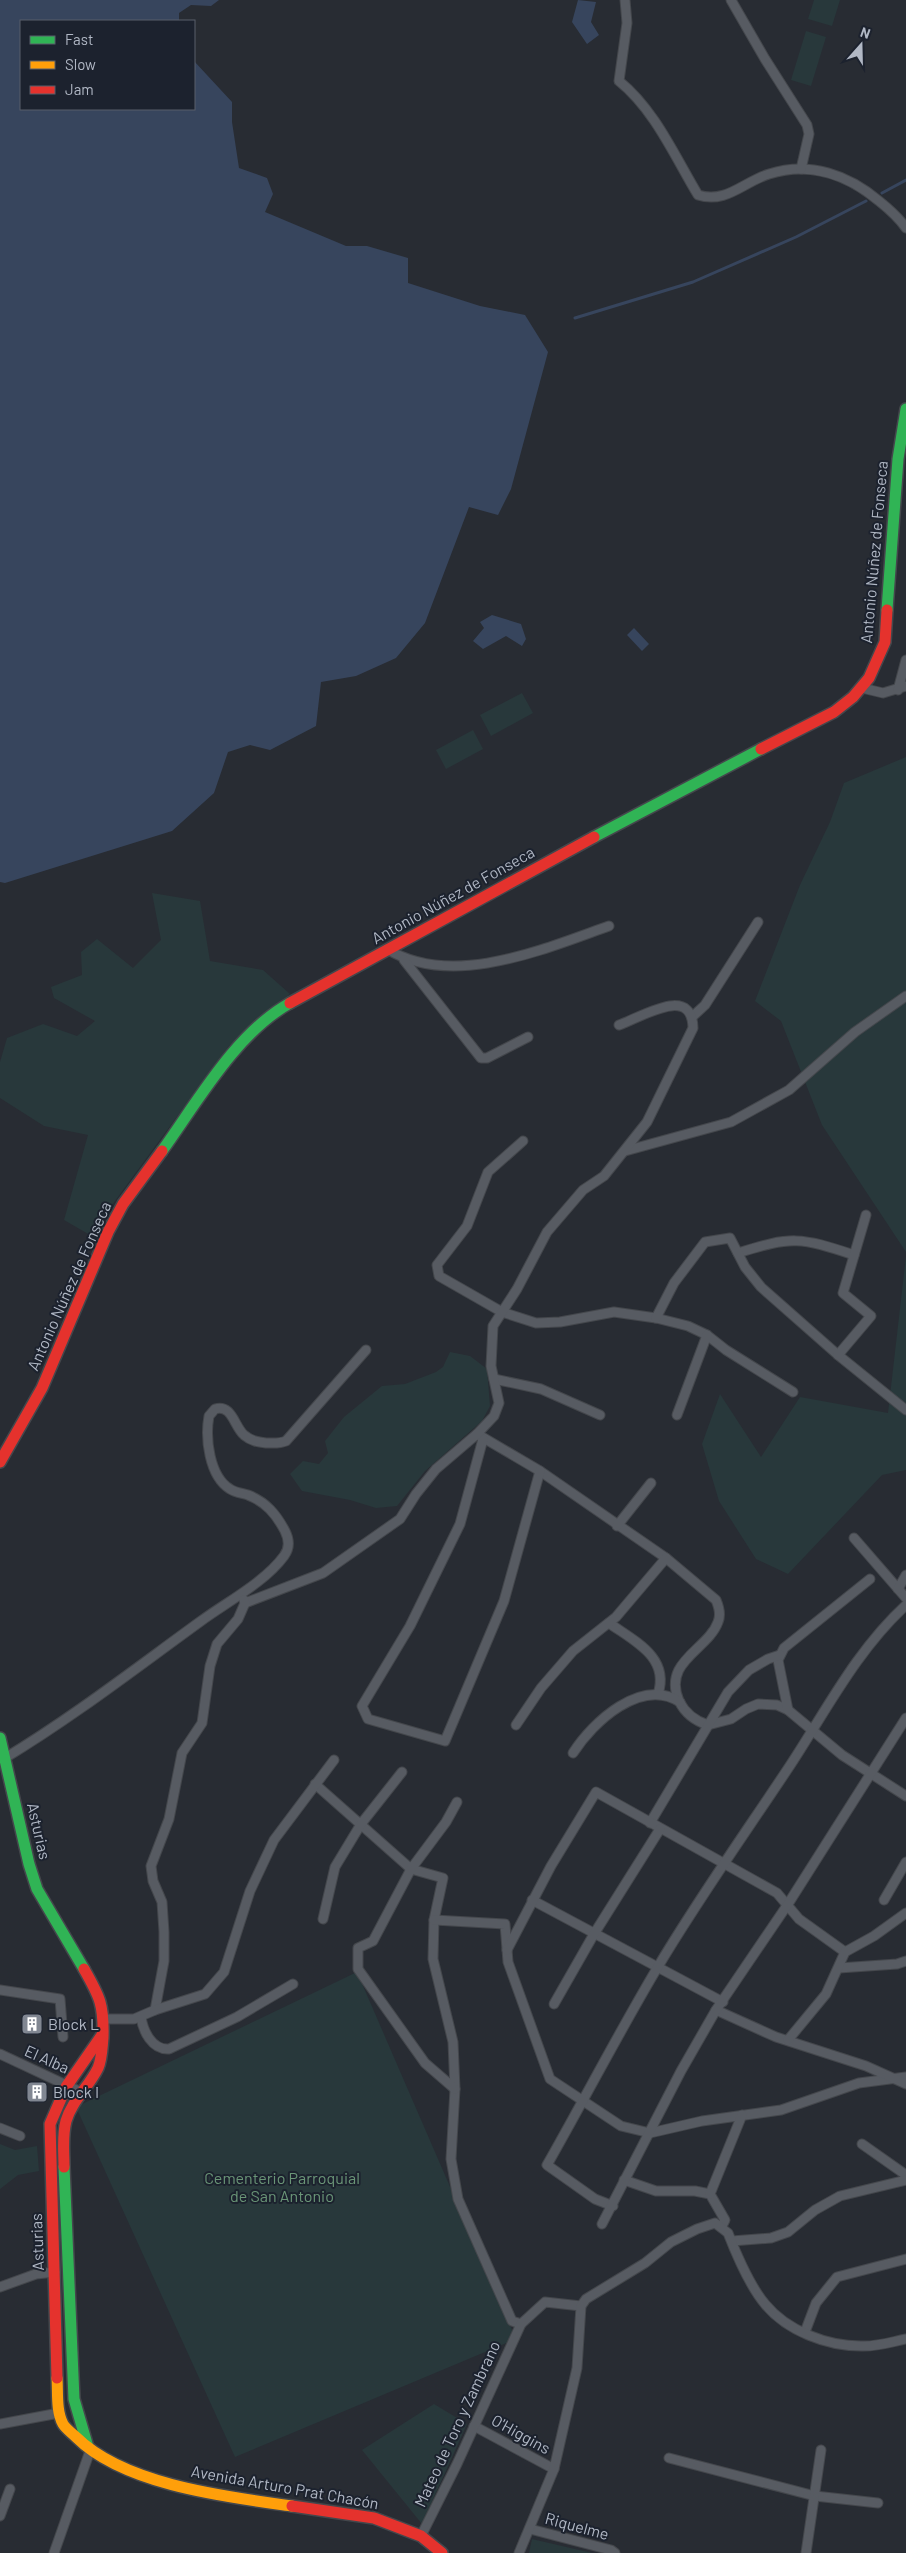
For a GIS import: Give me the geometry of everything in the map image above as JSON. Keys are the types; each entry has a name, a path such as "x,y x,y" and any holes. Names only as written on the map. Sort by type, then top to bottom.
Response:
{"street":[{"path":"625,0 626,22 619,81 634,93 648,111 698,195 708,199 722,198 768,175 801,169 820,170 840,176 862,187 890,210 906,228"},
{"path":"732,0 765,59 807,125 809,134 801,169"},
{"name":"Antonio Núñez de Fonseca","path":"0,1462 42,1388 108,1232 123,1204 233,1053 254,1030 285,1006 711,774 824,718 844,705 862,688 875,668 885,642 898,459 906,409"},
{"path":"862,688 876,693 902,688 906,660"},
{"path":"692,1017 705,1005 758,922"},
{"path":"404,960 436,965 482,964 536,951 609,926"},
{"path":"388,950 404,960 482,1058 487,1058 528,1037"},
{"path":"625,1151 731,1122 789,1090 854,1032 906,996"},
{"path":"5,1758 47,1733 207,1617 243,1599 312,1579 346,1559 400,1519 416,1494 436,1469 480,1436 494,1416 499,1403 491,1366 493,1326 517,1289 547,1232 583,1190 604,1176 647,1122 693,1028 692,1017 688,1009 669,1005 619,1025"},
{"path":"523,1141 488,1172 467,1226 437,1266 439,1276 502,1312 536,1323 560,1322 614,1312 656,1318 688,1326 707,1335 726,1350 793,1392"},
{"path":"838,1355 870,1316 843,1293 866,1215"},
{"path":"656,1318 674,1283 705,1242 730,1238 745,1267 761,1288 838,1355 906,1410"},
{"path":"738,1252 773,1242 793,1239 816,1242 854,1255"},
{"path":"677,1415 707,1335"},
{"path":"155,2010 164,1961 164,1932 162,1902 153,1881 151,1866 169,1819 182,1753 202,1724 210,1666 217,1644 238,1619 243,1599 283,1558 288,1550 288,1540 276,1514 256,1499 231,1490 219,1478 208,1440 210,1413 218,1408 226,1409 240,1430 253,1440 276,1444 286,1442 366,1350"},
{"path":"494,1379 541,1389 600,1415"},
{"path":"480,1436 540,1471 617,1526 666,1558 716,1600 720,1611 715,1628 685,1660 677,1676 676,1688 680,1702 688,1714 708,1725 731,1720 746,1709 758,1704 770,1704 788,1710 812,1732 906,1796"},
{"path":"480,1436 460,1524 410,1626 362,1706 368,1719 445,1741 504,1601 540,1471"},
{"path":"617,1526 651,1483"},
{"path":"854,1538 906,1598"},
{"path":"516,1725 541,1688 573,1651 616,1617 666,1558"},
{"path":"898,1589 906,1575"},
{"path":"788,1710 778,1660 780,1655 793,1639 870,1579"},
{"path":"613,2206 595,2199 547,2165 657,1968 812,1732 842,1680 882,1627 906,1605"},
{"path":"608,1623 653,1656 661,1673 658,1694"},
{"path":"650,1823 728,1692 741,1676 758,1664 780,1655"},
{"path":"573,1752 590,1730 606,1717 636,1699 658,1694 680,1702"},
{"path":"602,2224 613,2206 624,2180 650,2133 680,2071 716,2010 788,1904 906,1718"},
{"name":"Asturias","path":"0,1738 29,1864 38,1889 48,1911 98,1993 103,2005 102,2051 98,2068 69,2113 63,2138 74,2399 82,2431 90,2451"},
{"path":"104,2020 124,2021 141,2017 155,2010 204,1994 224,1972 260,1865 284,1824 334,1760"},
{"path":"323,1919 335,1867 360,1824 402,1772"},
{"path":"315,1784 411,1869 443,1878 434,1920 433,1959 453,2042 455,2089 451,2159 458,2199 512,2321 521,2324 545,2302 581,2306"},
{"path":"506,1951 532,1900 596,1792 777,1893 799,1919 845,1952"},
{"path":"455,2089 426,2063 358,1969 358,1948 373,1941 411,1869 446,1822 458,1802"},
{"path":"554,2004 594,1934 660,1829"},
{"path":"884,1900 906,1862"},
{"path":"532,1900 723,2002"},
{"path":"788,2040 826,1994 845,1952 874,1936 906,1914"},
{"path":"434,1920 505,1924 506,1951 550,2079 621,2126 650,2133 742,2115 781,2110 859,2083 906,2077"},
{"path":"839,1968 897,1964 906,1961"},
{"path":"141,2017 148,2038 160,2048 168,2049 237,2017 293,1984"},
{"path":"0,1990 60,1999 63,2037"},
{"path":"716,2010 788,2040 866,2066 906,2084"},
{"name":"Asturias","path":"58,2413 50,2124 67,2084 102,2035"},
{"name":"El Alba","path":"0,2054 81,2092"},
{"path":"710,2194 742,2115"},
{"path":"0,2128 20,2136"},
{"path":"862,2144 906,2175"},
{"path":"624,2180 656,2191 695,2191 710,2194 725,2220 722,2226"},
{"path":"732,2241 771,2238 788,2232 815,2210 840,2196 906,2180"},
{"path":"519,2553 554,2469 577,2368 581,2306 586,2299 645,2263 671,2242 709,2224 722,2226 728,2233 761,2299 772,2312 793,2327 833,2343 861,2346 906,2340"},
{"path":"805,2332 816,2303 837,2277 906,2259"},
{"path":"0,2287 36,2274 54,2272"},
{"name":"Mateo de Toro y Zambrano","path":"421,2536 457,2464 521,2324"},
{"path":"0,2424 58,2413 66,2429 90,2451 54,2553"},
{"name":"O'Higgins","path":"474,2426 554,2469"},
{"path":"806,2553 821,2450"},
{"name":"Avenida Arturo Prat Chacón","path":"90,2451 155,2480 239,2499 361,2515 387,2522 421,2536 442,2553"},
{"path":"669,2458 815,2496 878,2503"},
{"path":"0,2516 10,2489"},
{"name":"Riquelme","path":"530,2529 611,2550 615,2553"}],"green space":[{"path":"814,0 840,0 832,26 808,19"},
{"path":"806,31 826,37 811,86 791,80"},
{"path":"522,693 533,713 491,736 480,715"},
{"path":"473,730 483,749 446,769 436,750"},
{"path":"906,757 906,1252 822,1125 781,1021 755,1001 800,885 830,822 844,783"},
{"path":"152,893 200,901 210,961 263,970 290,994 229,1046 90,1235 64,1220 88,1135 44,1126 0,1098 0,1062 7,1038 43,1024 77,1036 95,1021 54,998 51,987 82,975 81,952 97,939 133,968 161,940"},
{"path":"906,1256 906,1470 882,1475 788,1574 756,1559 719,1501 702,1444 720,1394 761,1457 800,1397 888,1413"},
{"path":"450,1352 470,1356 487,1369 490,1406 482,1421 425,1471 397,1506 376,1508 350,1500 302,1491 290,1474 303,1461 319,1464 328,1453 325,1441 344,1417 382,1386 405,1384 436,1372 443,1367"},
{"name":"Cementerio Parroquial de San Antonio","path":"357,1972 516,2339 235,2457 76,2107"},
{"path":"0,2144 15,2150 37,2146 39,2171 18,2175 0,2189"},
{"path":"434,2404 467,2424 422,2524 362,2450"},
{"path":"532,2539 592,2553 529,2553"}],"water":[{"path":"0,0 219,0 211,6 191,5 179,13 179,20 20,20 20,110 195,110 195,62 232,102 232,122 239,168 267,178 273,194 265,212 346,246 367,246 408,258 408,283 480,306 525,315 548,352 511,489 498,515 469,507 425,623 396,658 356,676 321,682 316,726 270,750 250,745 228,752 214,793 172,831 5,883 0,882"},
{"path":"578,0 596,2 591,22 599,35 587,44 572,22"},
{"path":"492,615 521,624 526,639 522,646 506,636 483,649 473,641 484,628 480,622"},
{"path":"634,628 649,644 642,651 627,635"}],"waterway":[{"path":"882,193 906,180"},
{"path":"575,318 693,282 796,237 866,201"}],"traffic: fast":[{"path":"887,610 898,459 906,409"},
{"path":"594,837 761,749"},
{"path":"162,1151 204,1090 235,1050 270,1016 290,1003"},
{"path":"0,1738 29,1864 37,1889 84,1969"},
{"path":"64,2167 74,2399 88,2447"}],"traffic: slow":[{"path":"57,2378 58,2408 64,2426 96,2453 121,2467 148,2478 208,2493 292,2506"}],"traffic: jam":[{"path":"761,749 834,712 853,697 869,678 885,642 887,610"},
{"path":"290,1003 594,837"},
{"path":"0,1462 42,1388 108,1232 123,1204 162,1151"},
{"path":"64,2167 66,2121 76,2100 98,2068 102,2049 102,2009 94,1987 84,1969"},
{"path":"57,2378 50,2124 66,2087 102,2035"},
{"path":"292,2506 374,2518 421,2536 442,2553"}],"place":[{"name":"Block L","path":"32,2024"},
{"name":"Block I","path":"37,2092"}]}
